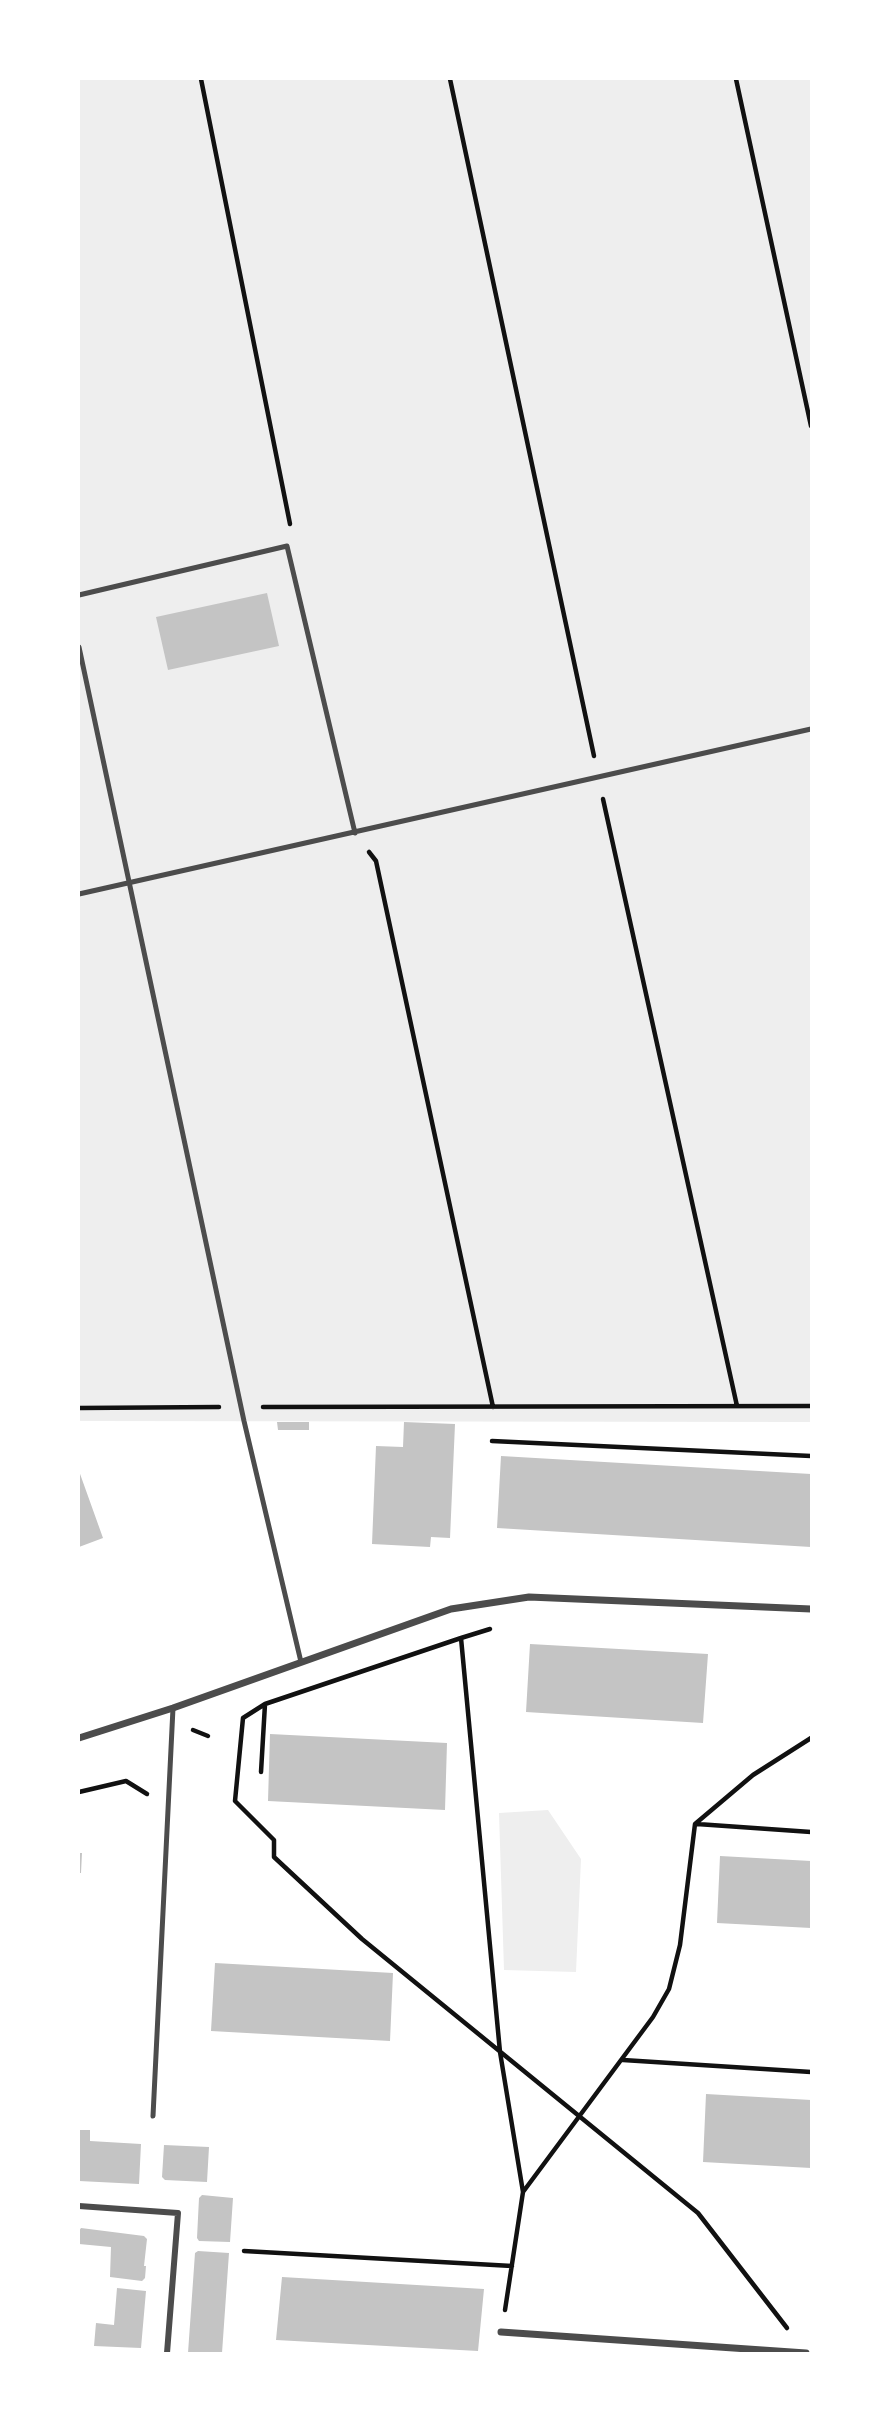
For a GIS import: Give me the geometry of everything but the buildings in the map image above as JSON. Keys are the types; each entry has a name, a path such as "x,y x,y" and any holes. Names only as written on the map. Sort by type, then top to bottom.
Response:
{"street":[{"path":"79,1738 173,1708 451,1609 529,1597 811,1609"},
{"path":"79,2206 178,2213 167,2353"},
{"path":"501,2332 806,2353"}],"lane":[{"path":"79,595 287,547 355,832"},
{"path":"79,647 241,1407 301,1662"},
{"path":"79,894 811,729"},
{"path":"153,2116 173,1708"}],"path":[{"path":"201,79 292,531 287,547"},
{"path":"450,79 599,778 737,1406"},
{"path":"736,79 811,426"},
{"path":"355,832 376,861 493,1407"},
{"path":"79,1408 811,1406"},
{"path":"492,1441 811,1456"},
{"path":"501,2332 523,2192 500,2052 461,1638 265,1704 243,1718 235,1801 274,1839 274,1857 362,1939 500,2052 579,2117 698,2213 789,2331"},
{"path":"261,1772 265,1704"},
{"path":"523,2192 653,2017 669,1989 680,1945 695,1824 753,1775 811,1738"},
{"path":"79,1792 126,1781 168,1807"},
{"path":"695,1824 811,1832"},
{"path":"622,2060 811,2072"},
{"path":"244,2251 512,2266"}],"shaded area":[{"path":"79,79 811,79 811,1422 79,1421"},
{"path":"548,1810 581,1859 576,1972 504,1970 499,1813"}]}
